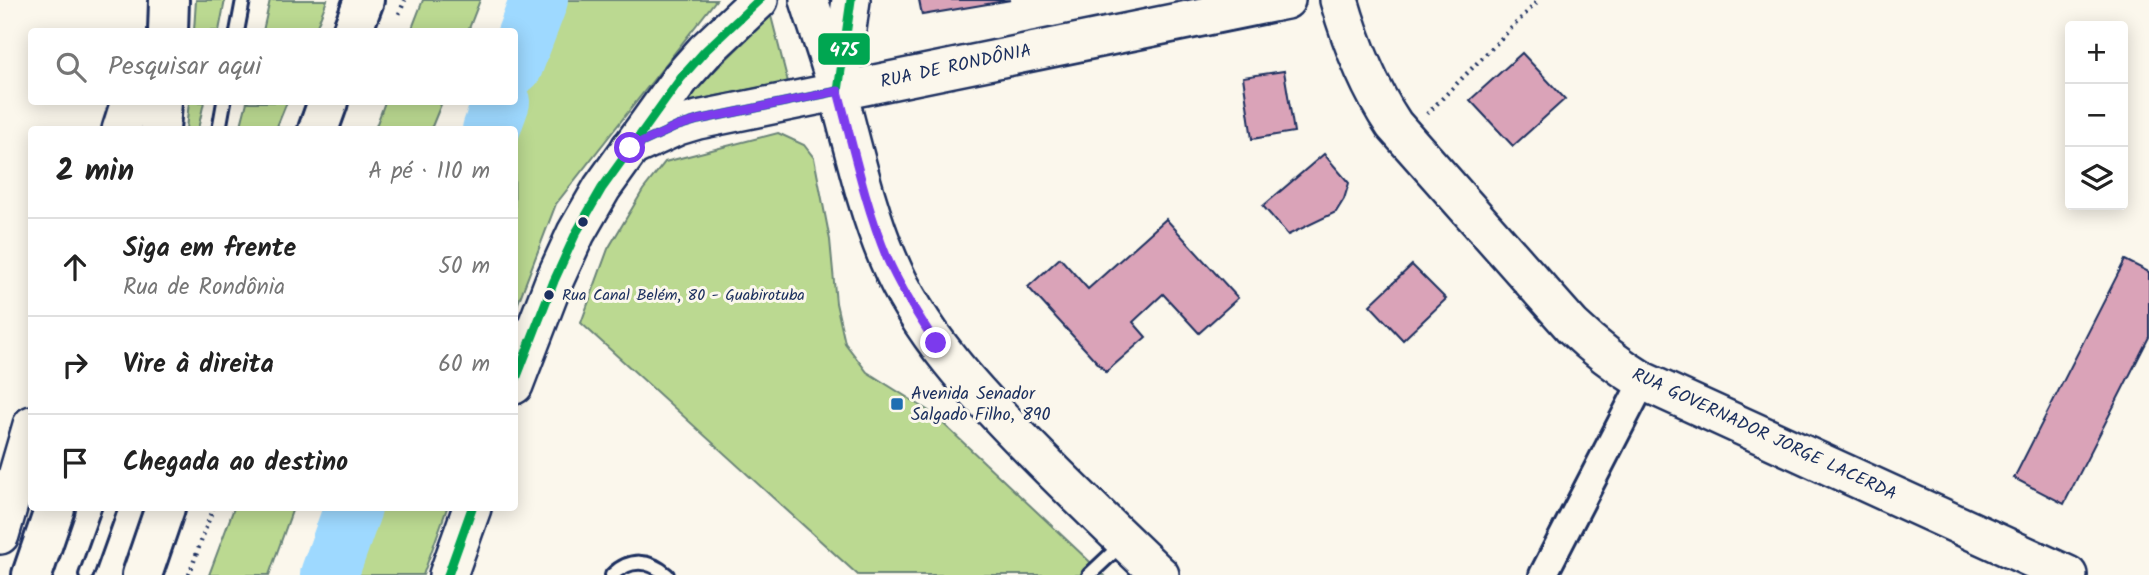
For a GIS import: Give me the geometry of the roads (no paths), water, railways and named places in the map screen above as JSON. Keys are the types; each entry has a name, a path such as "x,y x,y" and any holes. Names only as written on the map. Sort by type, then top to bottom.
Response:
{"highway":[{"path":"167,0 168,28"},
{"path":"353,28 363,0"},
{"path":"160,126 163,105"},
{"path":"319,126 327,105"},
{"path":"32,575 54,511"},
{"path":"142,575 164,511"}],"street":[{"path":"156,28 167,0"},
{"path":"518,374 554,281 576,233 603,188 681,78 705,51 759,0"},
{"path":"810,0 875,226 909,303 967,382 1020,438 1160,575"},
{"path":"838,91 851,0"},
{"name":"RUA DE RONDÔNIA","path":"630,148 698,120 1286,0"},
{"name":"RUA GOVERNADOR JORGE LACERDA","path":"1339,0 1358,59 1371,88 1394,125 1572,326 1593,346 1643,381 2068,575"},
{"path":"122,126 129,105"},
{"path":"1544,575 1643,381"},
{"path":"0,535 28,439"},
{"path":"448,575 471,511"}],"lane":[{"path":"238,28 243,0"},
{"path":"220,126 223,105"},
{"path":"86,575 109,511"},
{"path":"1089,575 1125,541"},
{"path":"612,575 622,566 642,561 659,568 667,575"}],"waterway":[{"path":"518,55 539,0"},
{"path":"492,126 500,105"},
{"path":"329,575 352,511"}],"place":[{"name":"Rua Canal Belém, 80 - Guabirotuba","path":"549,295"},
{"name":"Avenida Senador Salgado Filho, 890","path":"897,404"}]}
